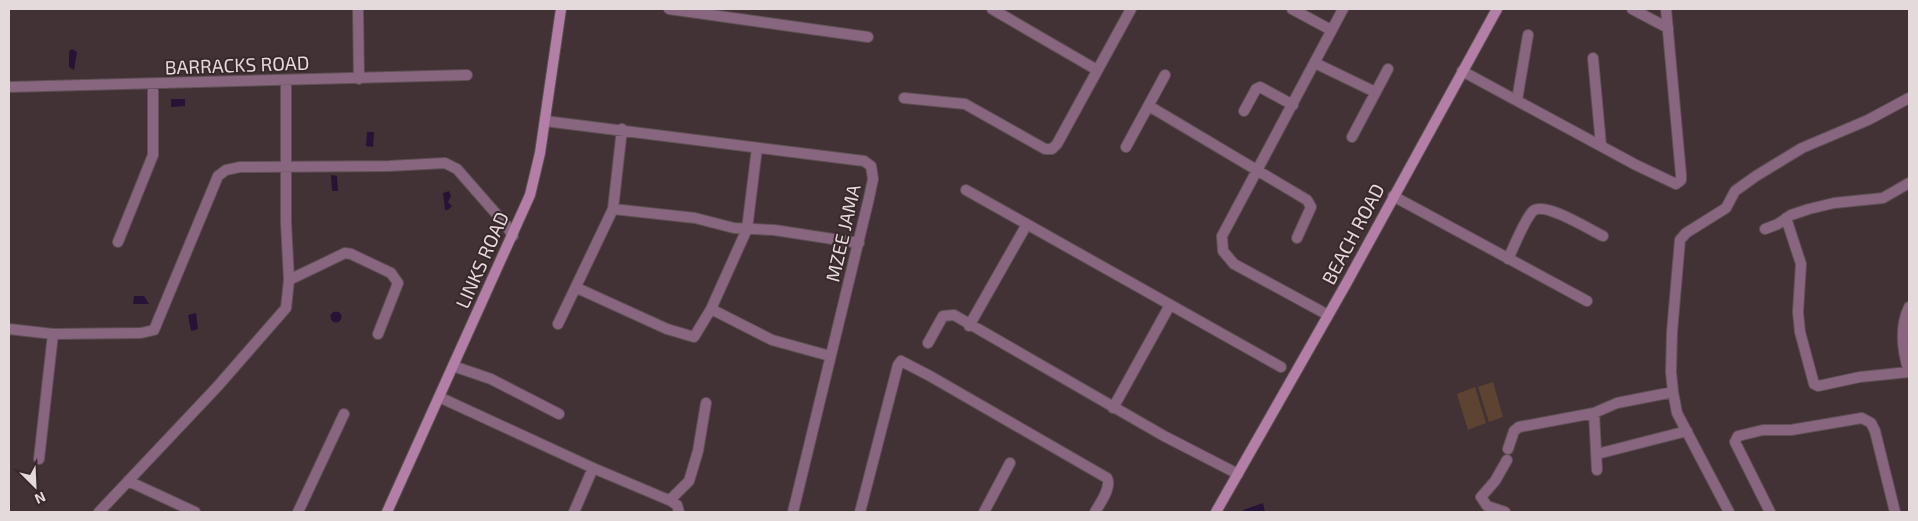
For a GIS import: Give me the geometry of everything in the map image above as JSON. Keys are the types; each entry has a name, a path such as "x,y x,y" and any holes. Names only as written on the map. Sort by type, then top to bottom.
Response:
{"main road":[{"name":"LINKS ROAD","path":"387,512 513,236 534,180 545,121 561,9"},
{"name":"BEACH ROAD","path":"1216,512 1328,316 1497,9"}],"street":[{"path":"358,9 359,79"},
{"path":"668,9 868,37"},
{"path":"992,9 1097,70"},
{"path":"904,98 972,106 1020,136 1048,150 1057,144 1131,9"},
{"path":"1292,9 1331,30"},
{"path":"1328,316 1231,261 1222,251 1222,236 1343,9"},
{"path":"1632,9 1668,28"},
{"path":"1462,70 1673,184 1681,180 1666,9"},
{"path":"1517,100 1528,35"},
{"path":"1594,58 1601,145"},
{"path":"1315,63 1375,92"},
{"path":"1352,137 1388,69"},
{"name":"BARRACKS ROAD","path":"9,87 153,85 467,75"},
{"path":"1126,148 1165,75"},
{"path":"99,512 277,320 287,304 289,280 286,222 286,81"},
{"path":"118,242 153,155 153,85"},
{"path":"1244,111 1256,89 1260,87 1292,105"},
{"path":"1729,512 1678,413 1673,392 1672,332 1679,245 1682,236 1726,208 1732,194 1742,186 1802,148 1868,120 1909,98"},
{"path":"1149,106 1310,202 1309,212 1297,238"},
{"name":"MZEE JAMA","path":"545,121 622,129 868,162 872,170 873,179 793,512"},
{"path":"558,324 577,288 597,238 613,209 622,129"},
{"path":"577,288 622,311 688,337 694,337 711,309 747,229 757,148"},
{"path":"9,329 53,334 141,333 154,330 218,176 226,170 240,167 389,166 440,162 451,164 465,177 506,225 513,236"},
{"path":"1765,229 1799,212 1834,203 1883,198 1909,183"},
{"path":"966,190 1281,367"},
{"path":"1393,196 1587,301"},
{"path":"1508,259 1532,213 1539,208 1552,210 1603,236"},
{"path":"613,209 695,218 734,228 774,230 859,243"},
{"path":"1786,218 1801,264 1798,312 1800,332 1814,384 1818,386 1860,377 1909,372 1904,357 1902,325 1909,307"},
{"path":"969,326 1026,224"},
{"path":"289,280 345,253 391,273 398,283 378,334"},
{"path":"1113,408 1170,304"},
{"path":"711,309 772,340 830,356"},
{"path":"928,343 945,315 954,315 969,326 1113,408 1238,474"},
{"path":"39,459 53,334"},
{"path":"860,512 891,389 898,364 902,361 1107,478 1109,483 1107,489 1095,512"},
{"path":"453,366 491,379 559,414"},
{"path":"1505,512 1495,507 1488,510 1482,500 1482,494 1495,481 1508,454 1514,431 1519,427 1594,413 1617,403 1673,392"},
{"path":"439,397 593,468 670,500 677,505 679,512"},
{"path":"670,500 689,481 698,450 706,403"},
{"path":"1594,413 1594,432 1598,454 1597,470"},
{"path":"298,512 344,414"},
{"path":"1770,512 1735,442 1738,436 1763,430 1791,430 1862,418 1871,423 1875,431 1894,512"},
{"path":"1598,454 1687,431"},
{"path":"984,512 1010,463"},
{"path":"574,512 593,468"},
{"path":"128,481 194,512"}],"shaded area":[{"path":"72,49 77,52 74,70 69,67 69,51"},
{"path":"171,99 185,99 185,106 171,107"},
{"path":"367,132 374,132 373,147 366,146"},
{"path":"331,175 337,176 338,191 332,191"},
{"path":"449,191 451,196 448,202 452,206 445,210 443,193"},
{"path":"134,296 144,296 149,304 133,304"},
{"path":"336,311 342,317 336,323 330,317"},
{"path":"196,313 198,329 191,331 188,315"},
{"path":"1493,382 1503,417 1489,422 1478,387"},
{"path":"1475,387 1486,423 1468,430 1457,394"},
{"path":"1263,503 1265,512 1244,512 1243,510"}]}
